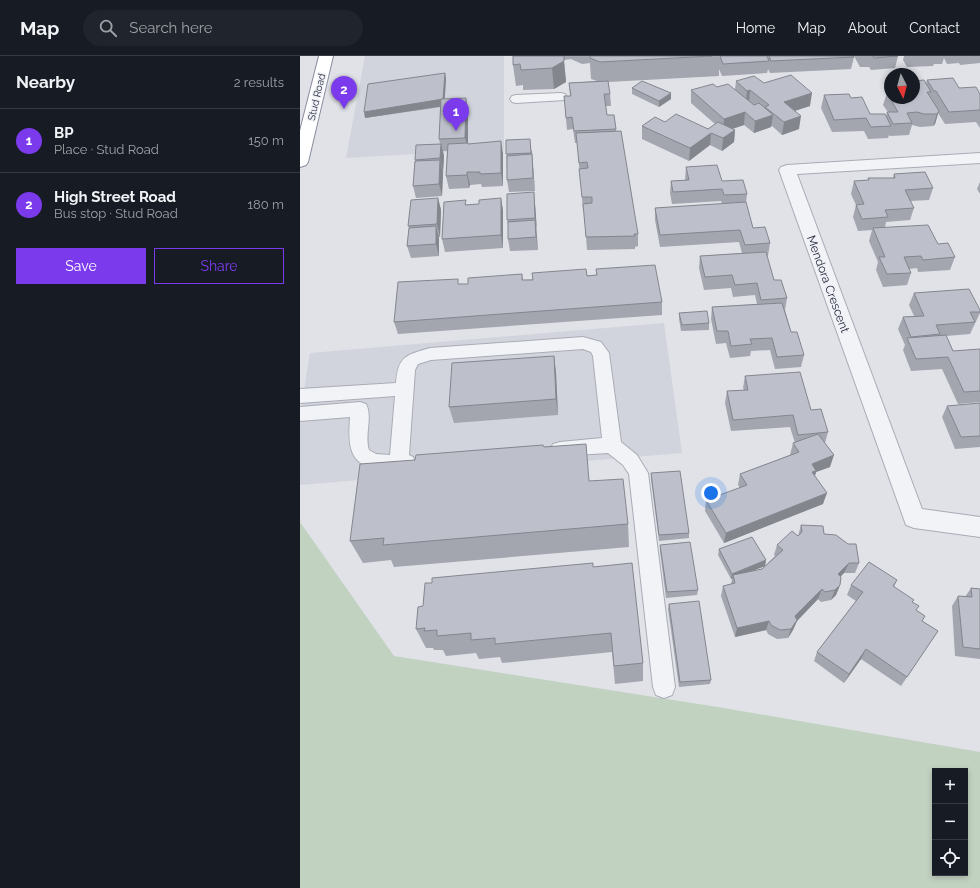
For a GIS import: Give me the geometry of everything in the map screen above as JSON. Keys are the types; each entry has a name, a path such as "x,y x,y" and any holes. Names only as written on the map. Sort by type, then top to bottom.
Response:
{"highway":[{"name":"Stud Road","path":"300,162 326,56"}],"street":[{"name":"Mendora Crescent","path":"980,158 787,170 914,518 980,527"}],"lane":[{"path":"516,99 561,96"},
{"path":"399,463 406,369 412,360 420,356 582,343 597,346 602,356 612,445 630,460 638,473 664,687"},
{"path":"300,414 361,400 404,388"},
{"path":"300,396 361,400"},
{"path":"361,400 357,441 360,451 365,459 376,463 422,461"},
{"path":"541,451 612,445"}],"shaded area":[{"path":"365,56 504,56 504,149 346,158"},
{"path":"664,323 682,453 300,485 300,414 310,353"}],"green space":[{"path":"300,522 394,656 724,708 980,752 980,888 300,888"}],"building":[{"path":"513,56 564,56 564,61 552,68 521,70 520,64 513,65"},
{"path":"590,56 712,56 600,62 590,58"},
{"path":"720,56 767,56 769,61 723,64"},
{"path":"769,56 853,56 854,57 771,61"},
{"path":"873,56 898,56 874,58"},
{"path":"445,73 443,99 364,112 368,84"},
{"path":"791,75 812,93 784,102 801,116 784,122 765,107 769,105 750,90 747,91 736,81 754,76 764,83"},
{"path":"953,78 959,88 976,87 980,94 980,110 949,112 927,80"},
{"path":"920,80 924,80 931,92 927,92 939,111 937,114 924,114 917,112 907,113 912,123 893,124 887,112 898,112 893,104 920,104"},
{"path":"608,81 610,94 604,94 607,115 614,115 616,129 574,131 572,117 566,118 564,96 571,96 569,83"},
{"path":"642,81 671,93 659,101 632,88"},
{"path":"713,84 717,87 728,84 754,105 759,103 773,115 755,121 745,112 724,119 691,90"},
{"path":"849,94 851,98 862,97 870,114 885,114 891,126 871,127 866,118 834,120 824,95"},
{"path":"466,98 465,138 439,139 441,99"},
{"path":"676,114 708,129 718,122 735,130 723,138 711,133 690,148 642,126 655,117 665,122"},
{"path":"621,131 638,234 634,234 635,236 586,237 583,204 592,203 592,197 582,197 579,169 588,168 587,162 579,163 576,133"},
{"path":"530,139 531,153 506,154 506,140"},
{"path":"501,141 501,173 480,174 480,172 467,172 467,175 446,176 448,144"},
{"path":"441,144 440,158 415,160 416,145"},
{"path":"532,154 533,178 507,180 507,156"},
{"path":"440,160 439,184 413,186 415,161"},
{"path":"717,165 722,181 743,180 747,194 724,195 722,189 673,192 671,181 689,180 686,167"},
{"path":"925,172 933,188 905,190 914,208 885,210 888,217 862,219 856,205 864,204 854,181 869,180 868,178 895,178 894,174"},
{"path":"534,192 535,218 507,220 507,194"},
{"path":"438,198 437,224 408,226 411,200"},
{"path":"501,198 501,235 442,239 444,202 466,200 465,205 479,204 479,200"},
{"path":"746,202 753,228 765,227 770,243 745,245 740,230 660,235 655,208"},
{"path":"535,220 536,237 508,239 508,222"},
{"path":"928,225 938,244 948,243 955,257 923,260 921,256 904,257 911,273 887,274 879,257 885,257 873,228"},
{"path":"436,226 436,244 407,246 409,228"},
{"path":"766,252 774,280 781,280 787,298 761,300 757,283 735,285 732,275 705,277 700,256"},
{"path":"655,265 662,302 394,322 398,282 458,279 458,284 468,284 468,278 522,274 522,280 533,280 532,273 586,269 587,276 597,275 596,269"},
{"path":"969,289 980,310 980,312 970,312 975,322 936,325 940,334 911,337 903,317 924,316 914,293"},
{"path":"782,303 791,332 797,332 804,355 777,357 772,338 750,339 752,344 731,346 728,331 717,331 712,307"},
{"path":"707,311 709,323 682,325 679,313"},
{"path":"946,335 953,351 980,349 980,391 964,392 948,357 916,359 907,338"},
{"path":"554,356 556,399 449,407 452,363"},
{"path":"800,372 811,410 821,409 828,432 798,435 793,415 733,420 727,391 748,390 745,376"},
{"path":"980,403 980,436 961,437 947,406"},
{"path":"818,434 834,455 812,464 816,471 812,472 827,493 726,533 706,500 747,485 740,474 799,452 793,443"},
{"path":"586,444 589,481 623,479 628,524 383,545 384,538 350,541 360,464 415,460 416,455 543,445 544,447"},
{"path":"680,471 689,533 659,535 651,473"},
{"path":"801,525 823,526 824,534 836,535 848,544 856,544 859,563 849,563 838,574 841,577 840,585 835,590 825,592 822,589 795,616 797,620 791,629 780,630 771,625 769,621 737,628 723,586 735,583 733,575 762,569 783,550 777,545 792,531 798,536 802,532"},
{"path":"752,537 766,560 732,574 719,549"},
{"path":"690,542 698,590 667,592 660,545"},
{"path":"869,562 897,580 893,586 914,600 912,602 919,606 916,610 925,616 922,621 938,631 907,677 866,649 849,674 817,652 863,592 851,585"},
{"path":"593,563 593,567 632,563 643,663 614,666 611,633 495,644 495,638 471,640 471,633 437,636 437,630 424,631 425,628 416,629 418,607 423,606 425,583 432,583 432,578"},
{"path":"971,588 980,589 980,649 963,647 958,596 972,597"},
{"path":"699,601 711,680 680,682 669,604"}],"place":[{"name":"High Street Road","path":"344,109"},
{"name":"BP","path":"456,131"}]}
